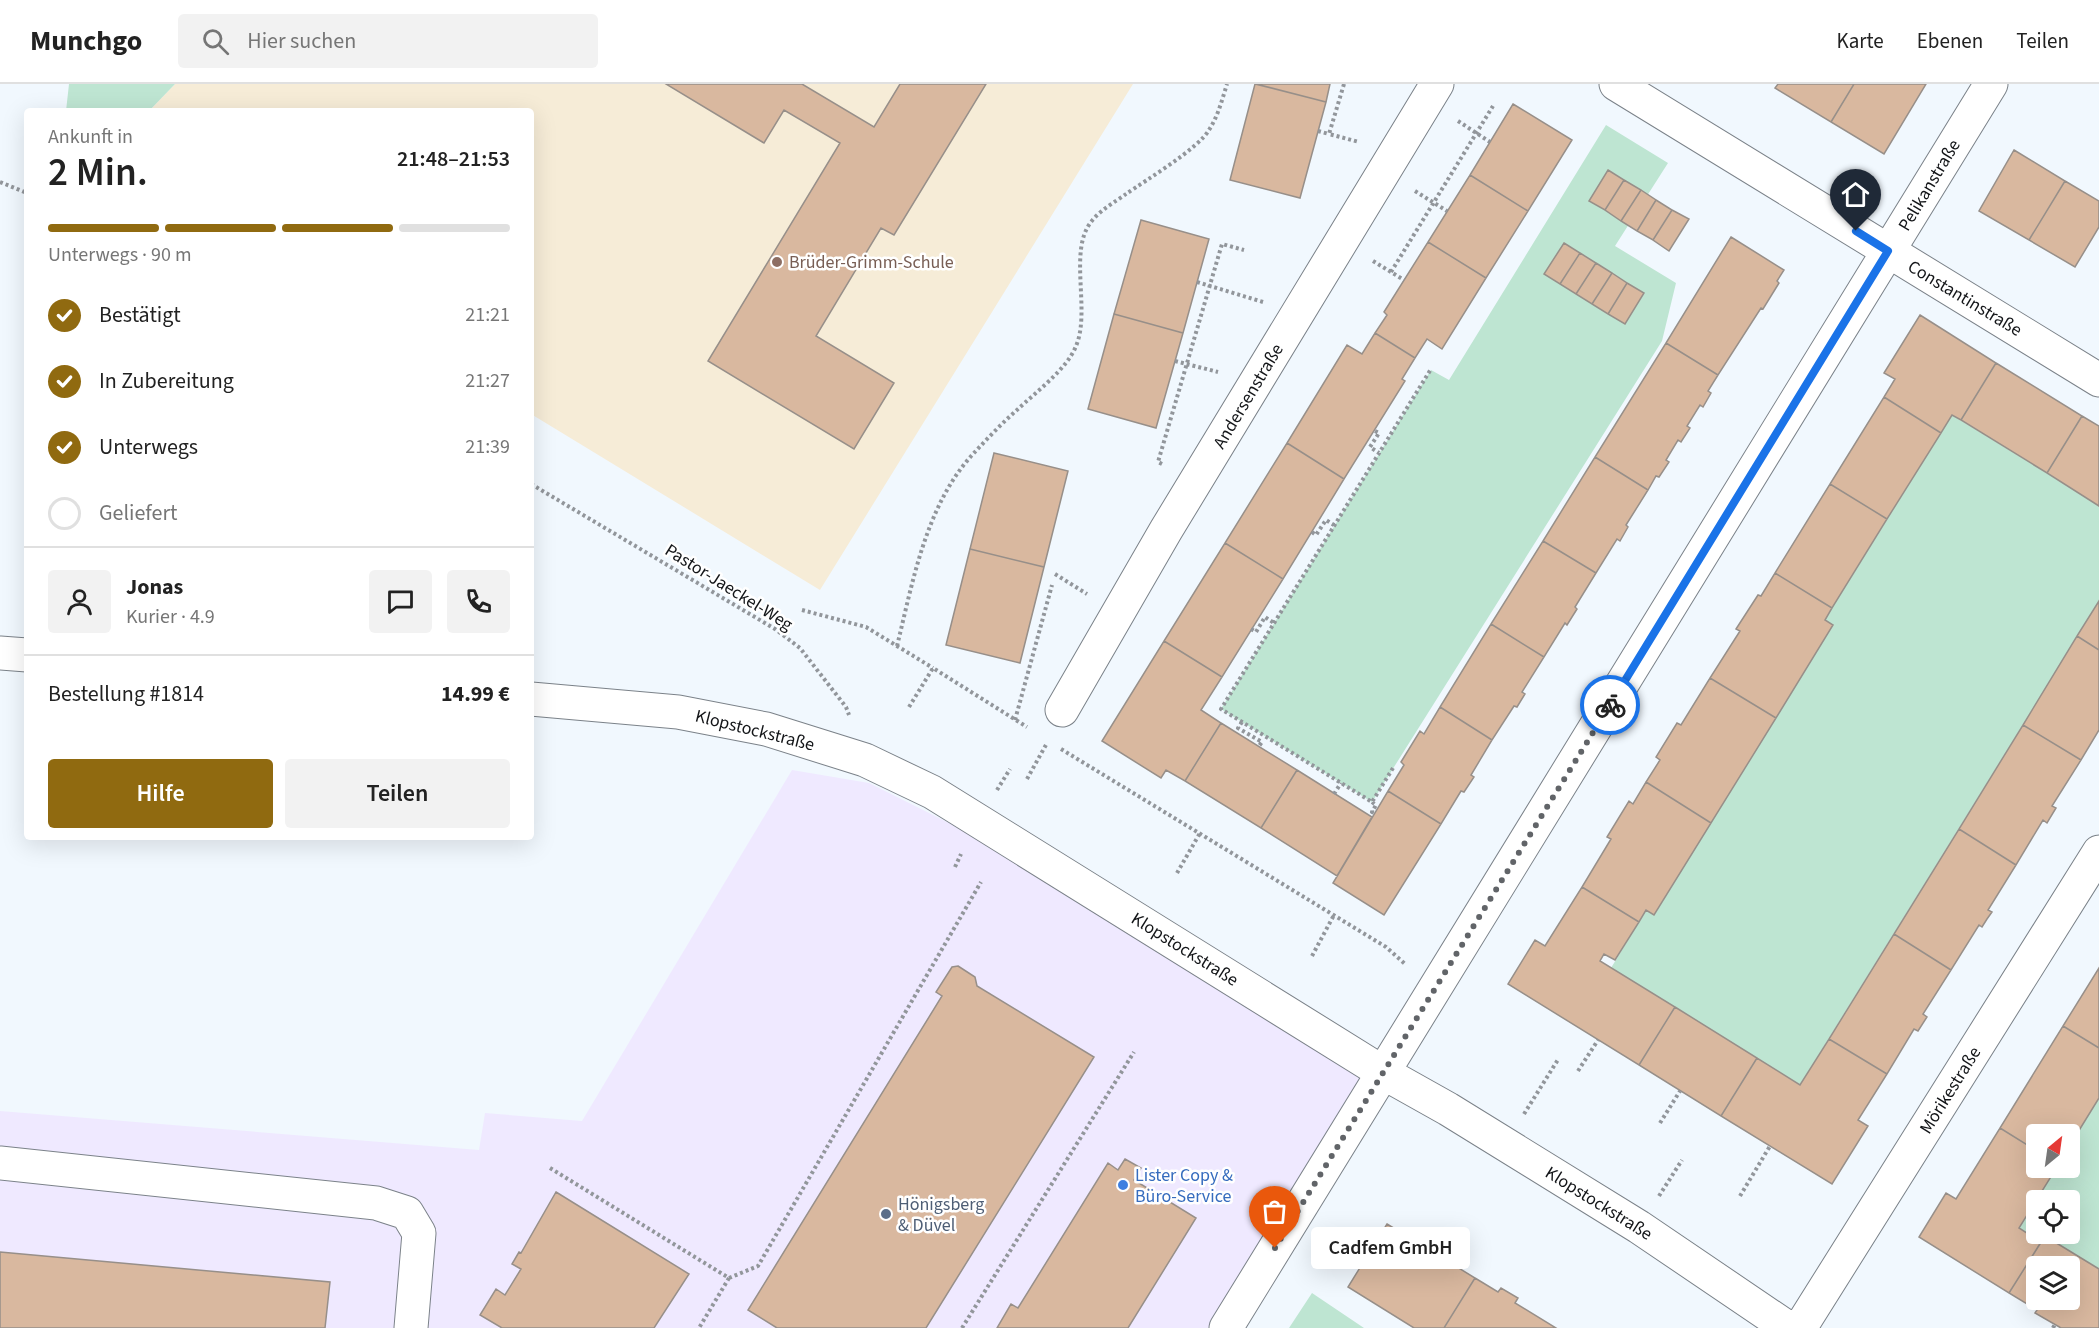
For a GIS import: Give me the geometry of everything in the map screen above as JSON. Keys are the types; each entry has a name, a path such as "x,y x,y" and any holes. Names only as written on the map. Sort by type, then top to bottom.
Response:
{"street":[{"name":"Andersenstraße","path":"1062,710 1166,530 1437,84"},
{"name":"Constantinstraße","path":"1616,84 2099,380"},
{"name":"Pelikanstraße","path":"1226,1328 1991,84"},
{"path":"0,653 24,655"},
{"name":"Klopstockstraße","path":"534,699 678,712 766,729 865,760 941,798 1382,1072 1448,1109 1639,1227 1788,1328"},
{"name":"Mörikestraße","path":"1800,1328 2099,852"},
{"path":"0,1163 376,1203 407,1213 419,1233 411,1328"}],"path":[{"path":"897,646 917,565 951,483 972,456 1016,410 1053,377 1076,348 1081,328 1080,258 1083,239 1090,222 1208,133 1217,116 1227,84"},
{"path":"1329,134 1344,84"},
{"path":"1391,272 1493,106"},
{"path":"1318,131 1396,151"},
{"path":"0,182 24,192"},
{"path":"1199,478 1158,462 1222,244 1244,250"},
{"path":"1197,282 1299,312"},
{"path":"1375,813 1372,812 1376,805 1372,802 1221,709 1431,369"},
{"path":"1375,430 1379,433 1370,447 1379,453"},
{"name":"Pastor-Jaeckel-Weg","path":"534,486 775,629 800,648 846,707 865,760"},
{"path":"1312,532 1316,535 1326,520 1334,525"},
{"path":"1015,720 1052,585"},
{"path":"802,610 866,627 1032,730"},
{"path":"1251,630 1256,632 1265,617 1274,623"},
{"path":"909,707 933,668"},
{"path":"1242,722 1238,728 1262,742 1259,746"},
{"path":"1040,736 1048,741"},
{"path":"1058,747 1386,947 1406,964"},
{"path":"1372,802 1393,768"},
{"path":"1334,794 1341,783"},
{"path":"1177,873 1200,833"},
{"path":"699,1328 729,1278 759,1266 981,882"},
{"path":"1312,956 1334,915"},
{"path":"1578,1071 1598,1040"},
{"path":"962,1328 1134,1052"},
{"path":"1521,1119 1558,1058"},
{"path":"1660,1123 1680,1091"},
{"path":"1740,1196 1770,1146"},
{"path":"1655,1203 1682,1160"},
{"path":"550,1168 729,1278"}],"shaded area":[{"name":"Brüder-Grimm-Schule","path":"175,84 1133,84 820,590 534,416 534,108 152,108"},
{"path":"792,770 869,783 951,824 1369,1071 1208,1328 0,1328 0,1111 479,1150 485,1113 582,1121"}],"green space":[{"path":"69,84 175,84 152,108 66,108"},
{"path":"1606,125 1668,163 1615,246 1676,283 1662,341 1372,802 1221,709 1431,370 1449,380"},
{"path":"1952,415 2099,505 2099,602 1800,1085 1611,968 1646,910 1655,914 1829,623 1825,620 1832,608"},
{"path":"2099,1098 2099,1270 2058,1244 2080,1244 2080,1190 2043,1190 2050,1178 2080,1178 2080,1129"},
{"path":"2026,1217 2026,1232 2019,1228"},
{"path":"1312,1293 1364,1328 1289,1328"}],"building":[{"path":"666,84 802,84 874,127 900,84 986,84 894,235 881,228 816,336 894,383 854,449 708,361 840,143 784,110 764,143"},
{"path":"1255,84 1326,102 1300,198 1230,180"},
{"path":"1256,84 1330,84 1326,102"},
{"path":"1778,84 1854,84 1831,122 1775,88"},
{"path":"1854,84 1926,84 1884,154 1831,122"},
{"path":"1513,104 1572,140 1528,211 1470,175"},
{"path":"2014,150 2065,181 2029,240 1979,211"},
{"path":"1608,170 1624,180 1605,210 1589,201"},
{"path":"1470,175 1528,211 1486,278 1428,242"},
{"path":"1624,180 1641,190 1621,221 1605,210"},
{"path":"2065,181 2099,201 2099,227 2075,267 2029,240"},
{"path":"1641,190 1656,200 1637,231 1621,221"},
{"path":"1656,200 1672,210 1653,240 1637,231"},
{"path":"1672,210 1689,219 1669,251 1653,240"},
{"path":"1141,220 1209,239 1183,333 1114,314"},
{"path":"1731,237 1784,270 1763,309 1761,308 1718,375 1666,343"},
{"path":"1428,242 1486,278 1442,349 1427,339 1415,358 1375,333 1387,315 1384,312"},
{"path":"1564,243 1580,253 1560,284 1544,274"},
{"path":"1580,253 1596,263 1576,294 1560,284"},
{"path":"1596,263 1612,273 1592,304 1576,294"},
{"path":"1612,273 1627,283 1608,314 1592,304"},
{"path":"1627,283 1644,293 1625,324 1608,314"},
{"path":"1114,314 1183,333 1156,428 1088,409"},
{"path":"1920,315 1996,363 1961,420 1952,415 1941,433 1884,397 1895,379 1884,373"},
{"path":"1375,333 1415,358 1402,379 1405,381 1344,479 1287,443 1347,345 1362,354"},
{"path":"1666,343 1718,375 1708,391 1711,393 1703,407 1700,405 1687,426 1690,428 1681,442 1678,440 1666,460 1669,462 1659,477 1656,476 1648,490 1595,457"},
{"path":"1996,363 2082,416 2047,473 1961,420"},
{"path":"1884,397 1941,433 1887,519 1830,484"},
{"path":"2082,416 2099,426 2099,506 2047,473"},
{"path":"1287,443 1344,479 1283,579 1225,543"},
{"path":"994,453 1068,471 1044,567 970,549"},
{"path":"1595,457 1648,490 1626,525 1628,527 1620,541 1617,539 1596,573 1543,541"},
{"path":"1830,484 1887,519 1832,608 1775,573"},
{"path":"1543,541 1596,573 1575,607 1577,609 1567,625 1565,623 1544,657 1491,624"},
{"path":"1225,543 1283,579 1222,677 1164,641"},
{"path":"970,549 1044,567 1020,663 946,645"},
{"path":"1775,573 1832,608 1825,620 1833,625 1776,718 1710,678 1740,631 1736,629"},
{"path":"2099,601 2099,650 2077,636"},
{"path":"1491,624 1544,657 1522,692 1525,694 1517,707 1514,706 1492,740 1440,707"},
{"path":"2077,636 2099,650 2099,730 2081,760 2023,725"},
{"path":"1164,641 1222,677 1201,710 1221,723 1185,781 1166,770 1161,778 1102,741"},
{"path":"1710,678 1776,718 1711,823 1646,782 1660,760 1656,757 1677,723 1681,725"},
{"path":"1440,707 1492,740 1471,775 1474,777 1464,792 1461,791 1441,824 1388,791 1404,765 1401,762 1420,731 1424,734"},
{"path":"1221,723 1297,770 1261,828 1185,781"},
{"path":"2023,725 2081,760 2052,806 2056,808 2047,823 2043,820 2016,865 1959,829"},
{"path":"1297,770 1372,817 1337,876 1261,828"},
{"path":"1646,782 1711,823 1654,915 1646,910 1639,922 1582,887 1611,839 1607,837 1629,801 1633,804"},
{"path":"1388,791 1441,824 1384,915 1333,883"},
{"path":"1959,829 2016,865 1988,910 1992,912 1982,927 1979,925 1951,970 1894,934"},
{"path":"1582,887 1639,922 1615,960 1604,954 1600,961 1675,1007 1639,1065 1508,984 1535,940 1545,946"},
{"path":"1894,934 1951,970 1923,1014 1927,1017 1918,1031 1914,1029 1887,1074 1829,1039"},
{"path":"958,966 975,977 977,986 1094,1057 926,1328 777,1328 748,1310 942,996 936,992 952,967"},
{"path":"2099,968 2099,1048 2063,1026"},
{"path":"1675,1007 1757,1058 1721,1116 1639,1065"},
{"path":"2063,1026 2099,1048 2099,1098 2080,1129 2080,1124 2026,1124 2026,1144 2000,1128"},
{"path":"1829,1039 1887,1074 1858,1120 1868,1126 1832,1184 1721,1116 1757,1058 1800,1085"},
{"path":"2000,1128 2026,1144 2026,1178 2050,1178 2043,1190 2026,1190 2026,1217 2019,1228 2026,1232 2026,1244 2040,1244 2032,1256 2026,1256 2026,1266 2009,1293 1919,1237 1946,1193 1956,1199"},
{"path":"1125,1159 1141,1168 1134,1180 1196,1218 1128,1328 997,1328 1011,1304 1018,1308 1108,1163 1118,1170"},
{"path":"556,1192 689,1274 654,1328 502,1328 480,1315 496,1289 505,1295 521,1269 512,1264 519,1252 521,1253"},
{"path":"1387,1224 1475,1278 1444,1328 1414,1328 1348,1287"},
{"path":"2040,1244 2058,1244 2078,1256 2032,1256"},
{"path":"0,1252 330,1282 325,1328 0,1328"},
{"path":"2080,1257 2099,1269 2099,1328 2061,1328 2035,1313 2037,1310 2080,1310"},
{"path":"2026,1266 2026,1303 2009,1293"},
{"path":"1475,1278 1498,1292 1501,1288 1518,1298 1515,1303 1556,1328 1444,1328"}],"way so far":[{"path":"1275,1248 1610,705"}],"place":[{"name":"Brüder-Grimm-Schule","path":"777,262"},
{"name":"Lister Copy & Büro-Service","path":"1123,1185"},
{"name":"Hönigsberg & Düvel","path":"886,1214"},
{"name":"Cadfem GmbH","path":"1275,1248"}],"route":[{"path":"1610,705 1888,251 1856,231"}]}
